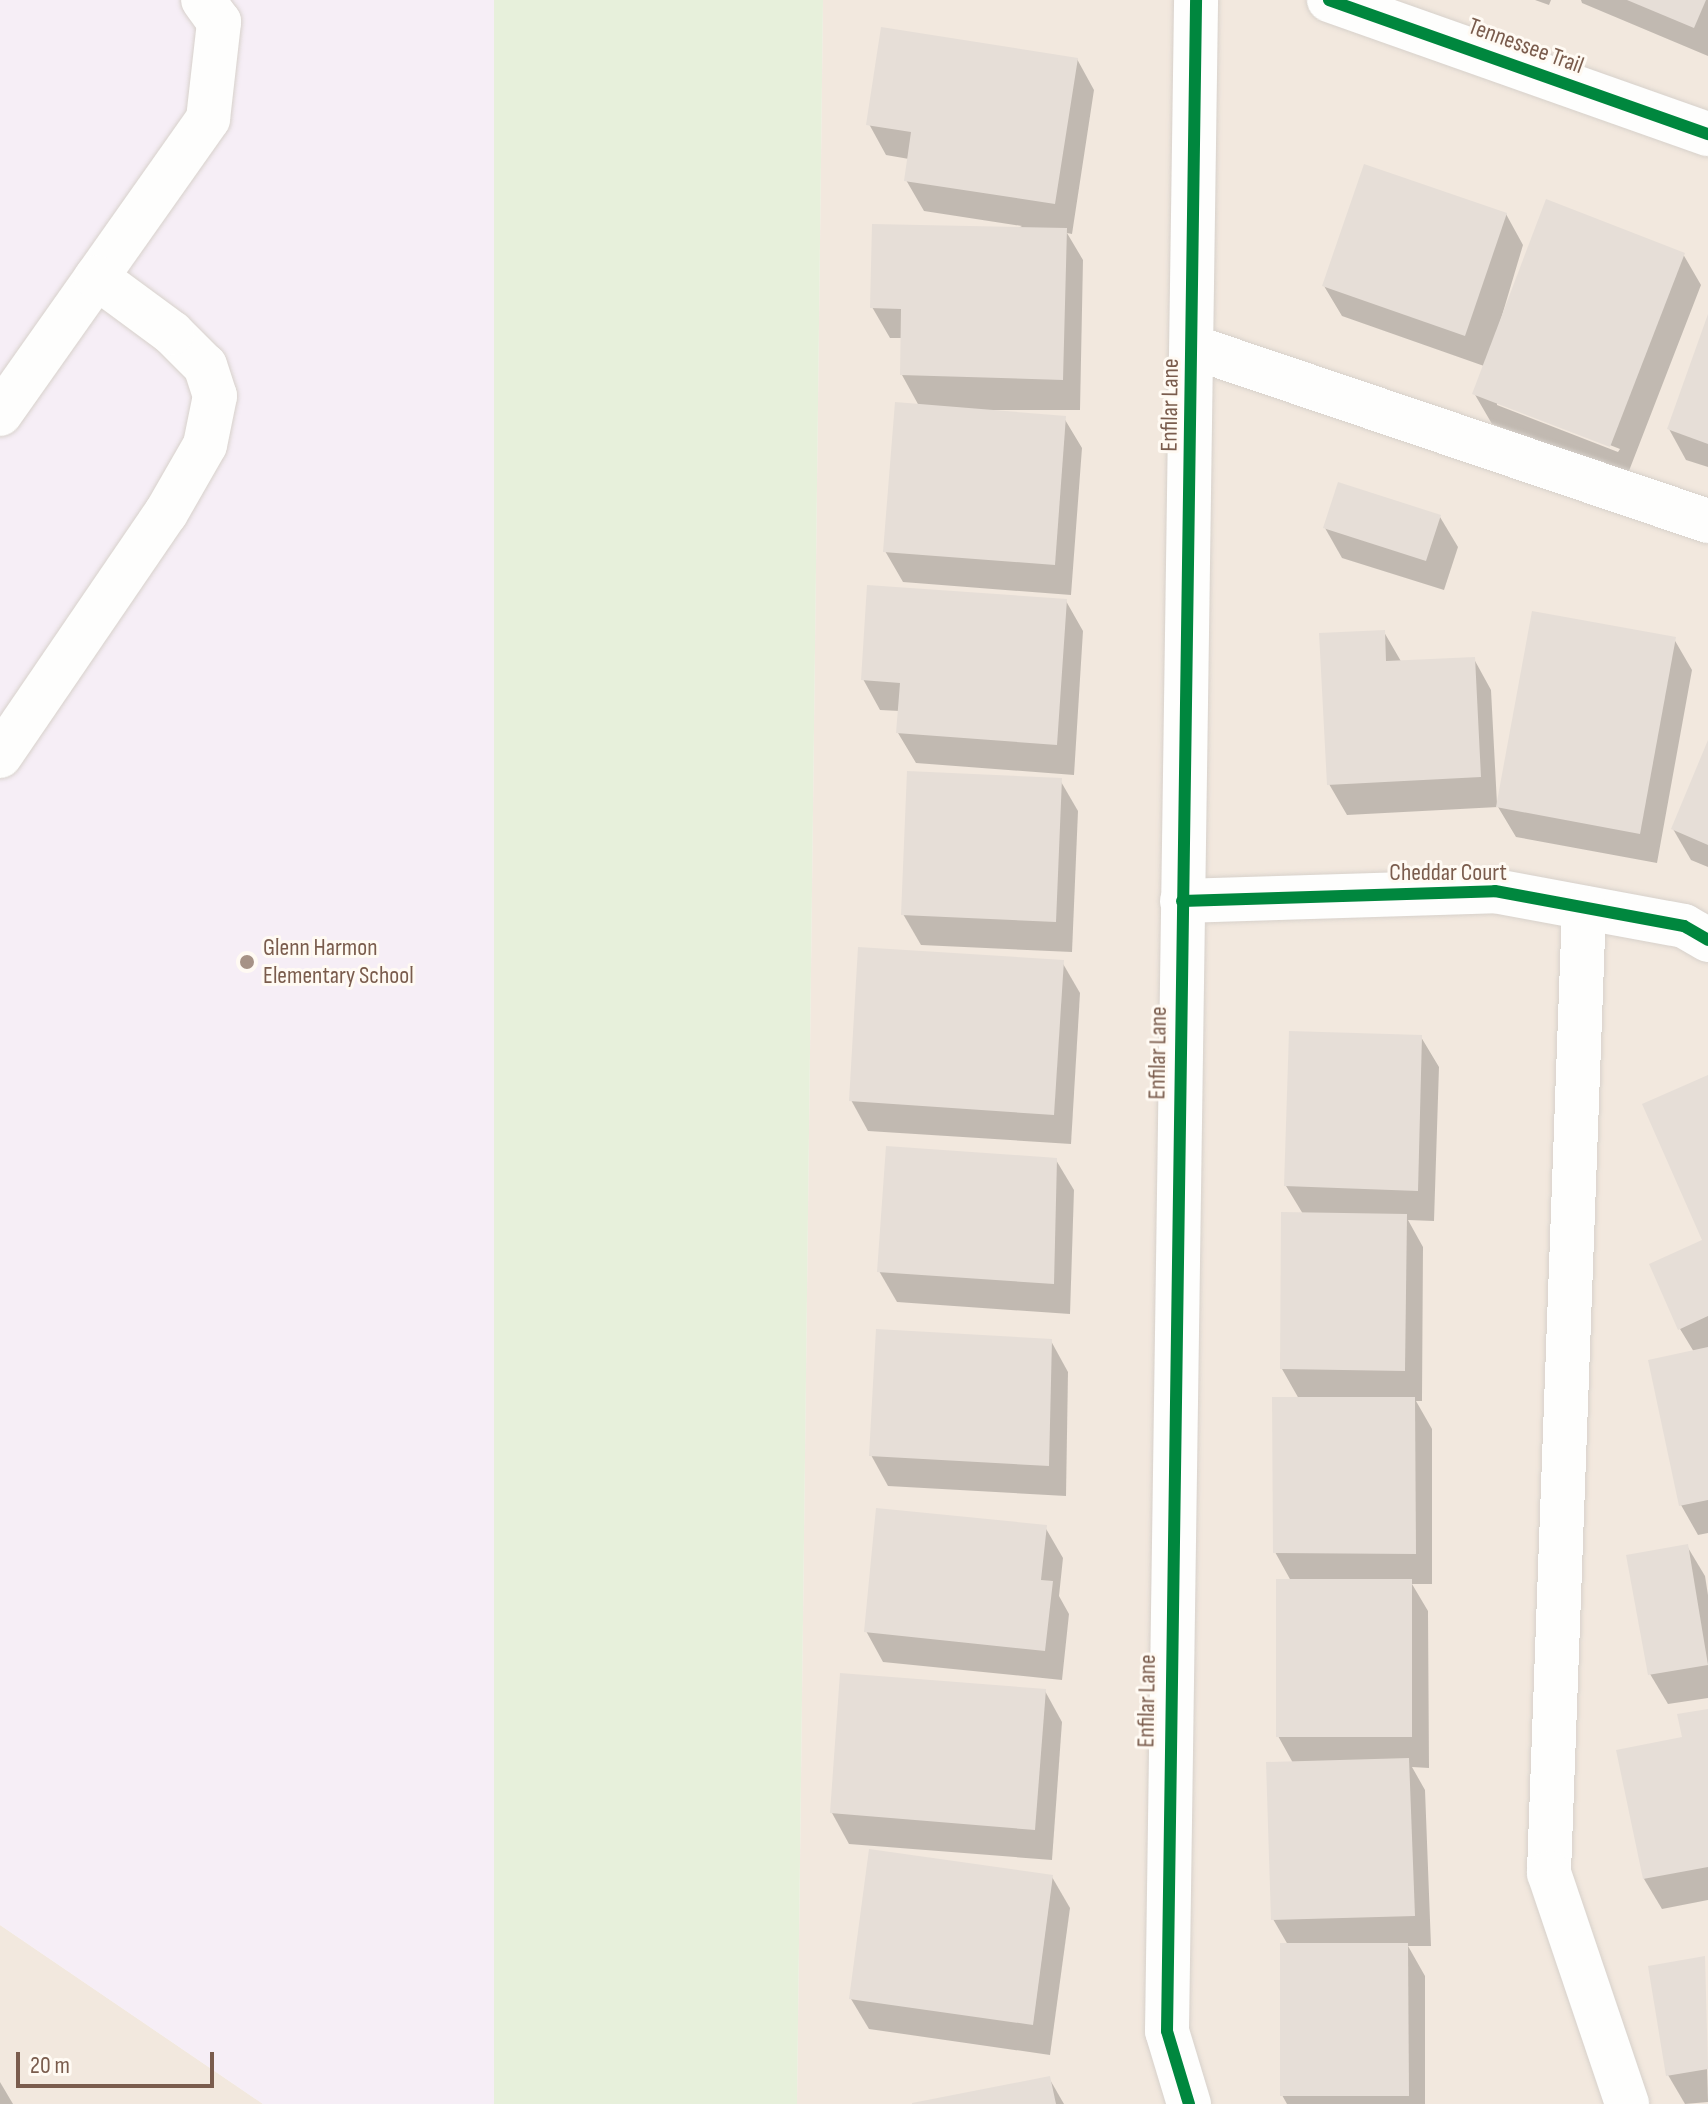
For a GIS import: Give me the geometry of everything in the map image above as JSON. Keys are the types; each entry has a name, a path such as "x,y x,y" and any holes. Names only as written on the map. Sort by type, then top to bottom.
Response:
{"street":[{"path":"0,414 208,119 219,22 203,0"},
{"name":"Enfilar Lane","path":"1189,2104 1167,2031 1196,0"},
{"name":"Tennessee Trail","path":"1329,0 1708,134"},
{"path":"0,756 166,513 205,445 215,396 205,366 172,333 96,277"},
{"path":"1193,347 1708,521"},
{"name":"Cheddar Court","path":"1182,901 1495,891 1684,926 1708,940"},
{"path":"1584,908 1549,1873 1627,2104"}],"shaded area":[{"name":"Glenn Harmon Elementary School","path":"0,0 494,0 494,2104 263,2104 0,1925"},
{"path":"823,0 1708,0 1708,2104 797,2104"},
{"path":"0,1925 263,2104 0,2104"}],"green space":[{"path":"494,0 823,0 797,2104 494,2104"}],"building":[{"path":"1627,0 1706,0 1694,28"},
{"path":"881,27 1078,58 1055,204 904,181 911,132 866,125"},
{"path":"1364,164 1507,213 1465,336 1322,286"},
{"path":"1546,199 1685,253 1610,447 1472,394"},
{"path":"872,224 1067,228 1063,380 900,375 901,309 870,308"},
{"path":"1708,314 1708,444 1667,429"},
{"path":"895,402 1066,416 1055,565 883,552"},
{"path":"1338,482 1441,515 1426,561 1323,528"},
{"path":"867,585 1067,599 1057,745 896,733 900,683 861,680"},
{"path":"1532,611 1676,637 1640,834 1496,807"},
{"path":"1385,630 1386,661 1475,657 1481,777 1327,785 1319,633"},
{"path":"1708,740 1708,845 1671,829"},
{"path":"907,771 1062,778 1056,922 901,915"},
{"path":"858,947 1064,960 1054,1115 849,1101"},
{"path":"1289,1031 1422,1035 1418,1191 1284,1186"},
{"path":"1708,1075 1708,1316 1678,1330 1649,1264 1702,1240 1642,1104"},
{"path":"886,1146 1057,1158 1054,1284 877,1272"},
{"path":"1281,1212 1407,1214 1405,1371 1280,1369"},
{"path":"876,1329 1052,1339 1049,1466 869,1456"},
{"path":"1708,1347 1708,1500 1679,1506 1648,1360"},
{"path":"1272,1397 1415,1397 1416,1554 1273,1553"},
{"path":"876,1508 1047,1525 1041,1580 1053,1581 1045,1651 864,1632"},
{"path":"1688,1544 1708,1665 1648,1675 1626,1555"},
{"path":"1276,1579 1412,1579 1412,1737 1276,1737"},
{"path":"840,1673 1046,1689 1035,1830 830,1813"},
{"path":"1708,1709 1708,1867 1643,1879 1616,1750 1682,1737 1677,1714"},
{"path":"1409,1758 1415,1916 1271,1920 1266,1762"},
{"path":"869,1849 1053,1875 1033,2025 849,1999"},
{"path":"1280,1943 1408,1943 1409,2096 1280,2096"},
{"path":"1705,1956 1708,2069 1666,2076 1648,1966"},
{"path":"1050,2076 1056,2104 912,2104 912,2103"}],"cycle path":[{"path":"1189,2104 1167,2031 1196,0"},
{"path":"1329,0 1708,134"},
{"path":"1182,901 1495,891 1684,926 1708,940"}],"place":[{"name":"Glenn Harmon Elementary School","path":"247,962"}]}
